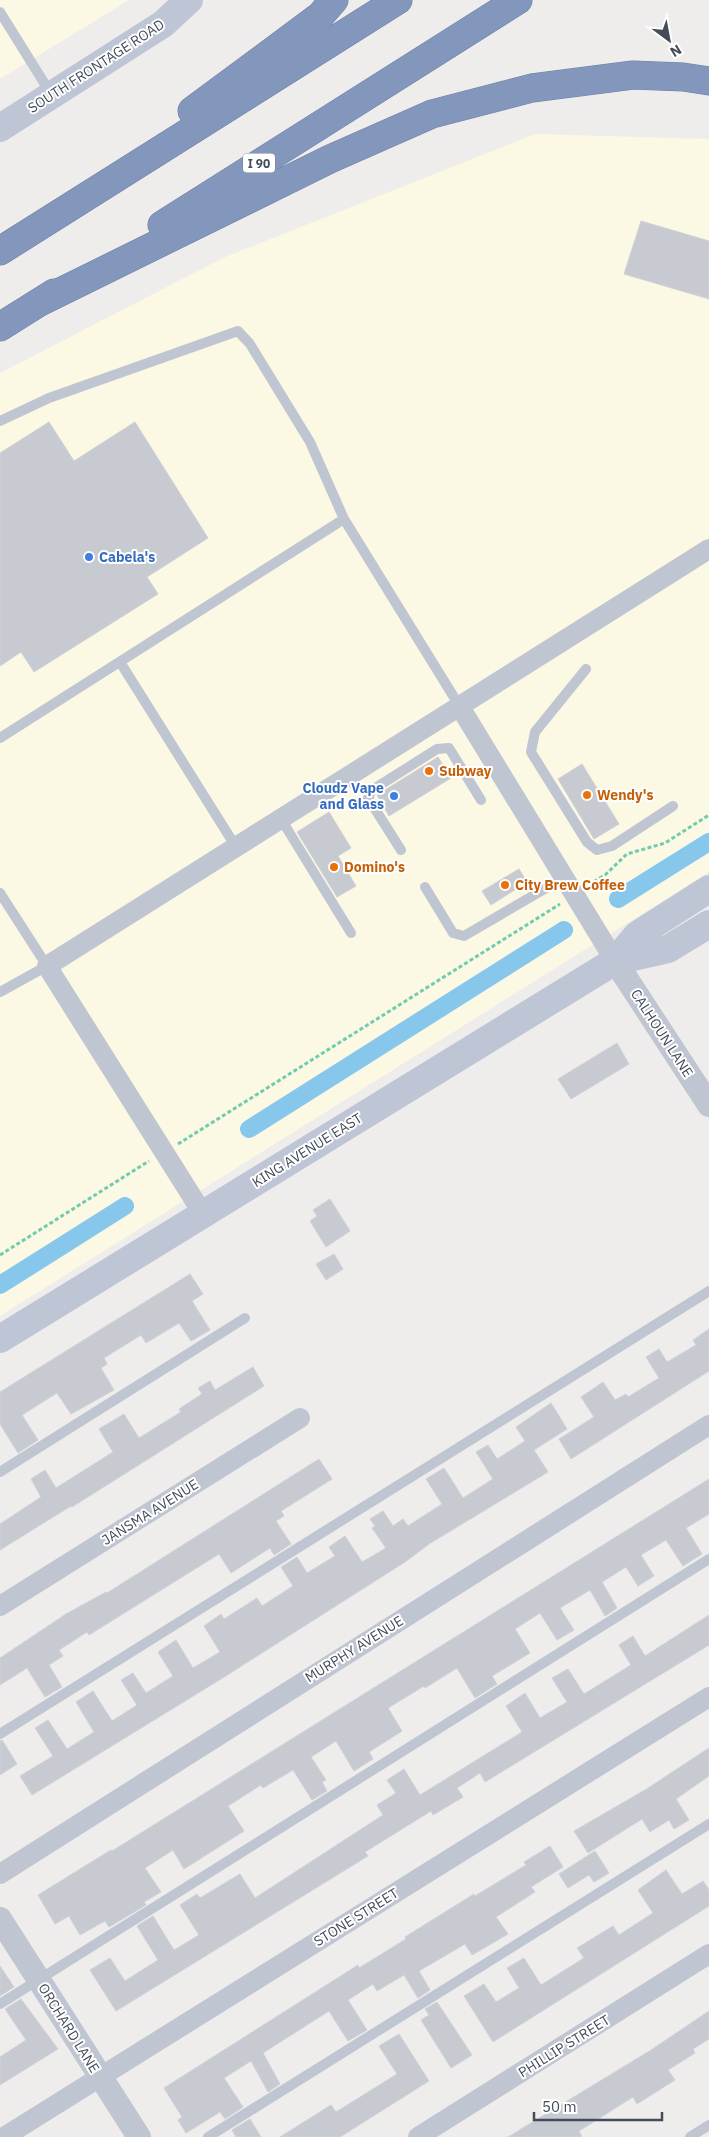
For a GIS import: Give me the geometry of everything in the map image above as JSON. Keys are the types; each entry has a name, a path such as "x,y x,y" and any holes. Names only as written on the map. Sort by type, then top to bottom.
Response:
{"highway":[{"path":"7,247 312,21 334,0"},
{"path":"7,247 398,0"},
{"name":"I 90","path":"0,327 518,0"},
{"path":"38,303 330,159 432,114 532,88 633,75 683,77 709,81"}],"main road":[{"name":"SOUTH FRONTAGE ROAD","path":"0,128 163,24 189,0"},
{"name":"KING AVENUE EAST","path":"0,1339 615,961 637,935 709,889"},
{"name":"KING AVENUE EAST","path":"615,961 668,949 709,924"}],"street":[{"path":"203,1214 47,966 709,549"},
{"path":"460,707 615,961"},
{"name":"CALHOUN LANE","path":"615,961 709,1105"},
{"name":"JANSMA AVENUE","path":"0,1606 300,1418"},
{"name":"MURPHY AVENUE","path":"0,1874 709,1425"},
{"name":"STONE STREET","path":"4,2137 709,1698"},
{"name":"ORCHARD LANE","path":"0,1919 139,2137"},
{"name":"PHILLIP STREET","path":"418,2137 709,1954"}],"lane":[{"path":"0,12 51,95"},
{"path":"0,421 49,398 238,331 250,344 310,442 344,519 460,707"},
{"path":"1,735 120,662 344,519"},
{"path":"120,662 236,847"},
{"path":"586,669 535,732 531,752 587,842 597,850 612,846 673,806"},
{"path":"401,850 368,798 372,790 396,774 437,749 449,748 481,800"},
{"path":"280,819 351,933"},
{"path":"425,887 453,933 464,936 565,877"},
{"path":"0,893 47,966 0,992"},
{"path":"0,1734 709,1291"},
{"path":"0,1472 245,1318"},
{"path":"0,2004 709,1558"},
{"path":"208,2137 709,1824"},
{"path":"690,2137 709,2125"}],"path":[{"path":"0,1255 605,875 627,854 666,843 709,815"}],"shaded area":[{"path":"0,0 129,0 0,79"},
{"path":"535,134 709,139 709,872 0,1316 0,373 225,257"}],"building":[{"path":"641,221 709,241 709,299 624,274"},
{"name":"Cabela's","path":"49,422 74,461 135,422 208,538 147,577 158,594 34,672 21,652 0,666 0,453"},
{"path":"438,757 451,778 389,816 377,795"},
{"path":"582,764 619,824 594,839 558,779"},
{"path":"329,812 351,848 338,856 356,886 337,897 297,832"},
{"path":"519,869 527,882 491,905 482,891"},
{"path":"617,1043 629,1064 571,1099 558,1079"},
{"path":"330,1199 350,1231 326,1247 310,1221 317,1216 313,1210"},
{"path":"334,1254 343,1269 326,1280 316,1264"},
{"path":"190,1274 203,1294 192,1301 210,1330 191,1341 179,1323 146,1343 141,1335 104,1358 107,1364 101,1368 114,1390 71,1414 57,1393 22,1415 38,1440 18,1453 0,1424 0,1392"},
{"path":"709,1329 709,1371 571,1459 559,1439 594,1417 581,1397 603,1382 615,1400 626,1394 628,1397 659,1378 646,1357 659,1349 667,1362 696,1345 693,1340"},
{"path":"253,1367 264,1386 0,1550 0,1524 41,1497 31,1479 45,1470 56,1488 113,1452 99,1429 124,1414 139,1438 181,1412 179,1409 202,1394 198,1388 210,1381 215,1390"},
{"path":"551,1403 567,1429 534,1450 548,1472 429,1544 405,1562 221,1679 32,1795 20,1776 53,1756 35,1728 48,1720 67,1749 94,1732 76,1702 93,1691 112,1721 137,1705 121,1680 133,1673 146,1693 173,1676 158,1652 176,1640 193,1668 220,1652 204,1626 221,1614 224,1619 257,1598 262,1606 293,1586 281,1567 297,1557 307,1573 335,1556 329,1547 345,1536 362,1562 386,1548 372,1528 375,1526 370,1519 383,1511 393,1526 403,1519 408,1526 442,1504 426,1479 444,1468 463,1498 493,1479 476,1452 488,1445 497,1459 525,1441 516,1427"},
{"path":"319,1459 332,1479 281,1511 284,1516 276,1521 291,1544 274,1555 270,1548 231,1573 219,1554 89,1635 87,1632 59,1650 63,1656 49,1665 62,1687 45,1697 27,1668 0,1685 0,1658 66,1614 107,1593"},
{"path":"709,1479 709,1514 686,1528 702,1554 683,1566 666,1540 641,1555 654,1576 638,1586 626,1567 602,1582 617,1608 605,1616 590,1590 560,1608 574,1630 557,1640 540,1613 515,1629 530,1653 492,1676 497,1684 475,1698 457,1668 388,1708 402,1731 369,1752 373,1759 354,1771 336,1741 311,1757 326,1780 322,1782 327,1791 312,1800 293,1770 263,1788 261,1785 228,1806 244,1831 184,1869 173,1850 145,1868 161,1892 144,1902 146,1905 109,1927 105,1921 80,1935 69,1916 55,1924 38,1895 112,1851"},
{"path":"709,1615 709,1645 485,1782 480,1773 457,1788 463,1797 433,1815 431,1811 365,1852 368,1856 116,2011 90,1970 110,1958 125,1981 158,1960 137,1926 153,1916 174,1950 199,1935 180,1905 197,1894 200,1898 240,1874 255,1898 383,1815 377,1805 396,1793 387,1780 404,1769 420,1795 522,1732 506,1706 525,1693 540,1718 567,1702 552,1678 568,1669 584,1694 631,1665 619,1645 633,1636 645,1656"},
{"path":"2,1740 17,1764 0,1775 0,1741"},
{"path":"709,1748 709,1776 676,1799 689,1820 674,1829 669,1820 650,1832 642,1819 588,1853 574,1831 645,1790"},
{"path":"550,1846 563,1867 531,1887 535,1892 496,1917 508,1934 472,1955 465,1944 419,1971 430,1990 418,1998 404,1975 377,1991 373,1984 348,2000 367,2030 348,2041 329,2011 263,2053 280,2084 268,2092 251,2061 224,2078 243,2107 225,2119 220,2112 186,2133 178,2120 182,2117 164,2088 358,1965 359,1968 474,1894 475,1896 526,1865 524,1862"},
{"path":"595,1851 609,1873 594,1882 589,1875 568,1888 559,1874"},
{"path":"666,1870 682,1894 703,1881 709,1890 709,1906 493,2042 464,1996 484,1984 496,2002 519,1988 507,1968 524,1958 541,1985 584,1958 577,1948 613,1926 619,1935 653,1913 638,1890"},
{"path":"0,1966 14,1987 0,1996"},
{"path":"21,1999 58,2049 0,2085 0,2057 26,2040 5,2009"},
{"path":"437,2002 472,2055 451,2068 421,2020 429,2015 425,2009"},
{"path":"709,2011 709,2039 693,2049 695,2053 668,2070 675,2080 637,2104 633,2097 579,2131 582,2137 508,2137 651,2050"},
{"path":"399,2034 429,2081 340,2137 280,2137 331,2105 336,2112 397,2074 379,2046"},
{"path":"250,2119 261,2137 236,2137 232,2130"}],"waterway":[{"path":"618,899 709,842"},
{"path":"249,1129 564,930"},
{"path":"0,1285 125,1206"}],"place":[{"name":"Cabela's","path":"89,557"},
{"name":"Subway","path":"429,771"},
{"name":"Wendy's","path":"587,795"},
{"name":"Cloudz Vape and Glass","path":"394,796"},
{"name":"Domino's","path":"334,867"},
{"name":"City Brew Coffee","path":"505,885"}]}
